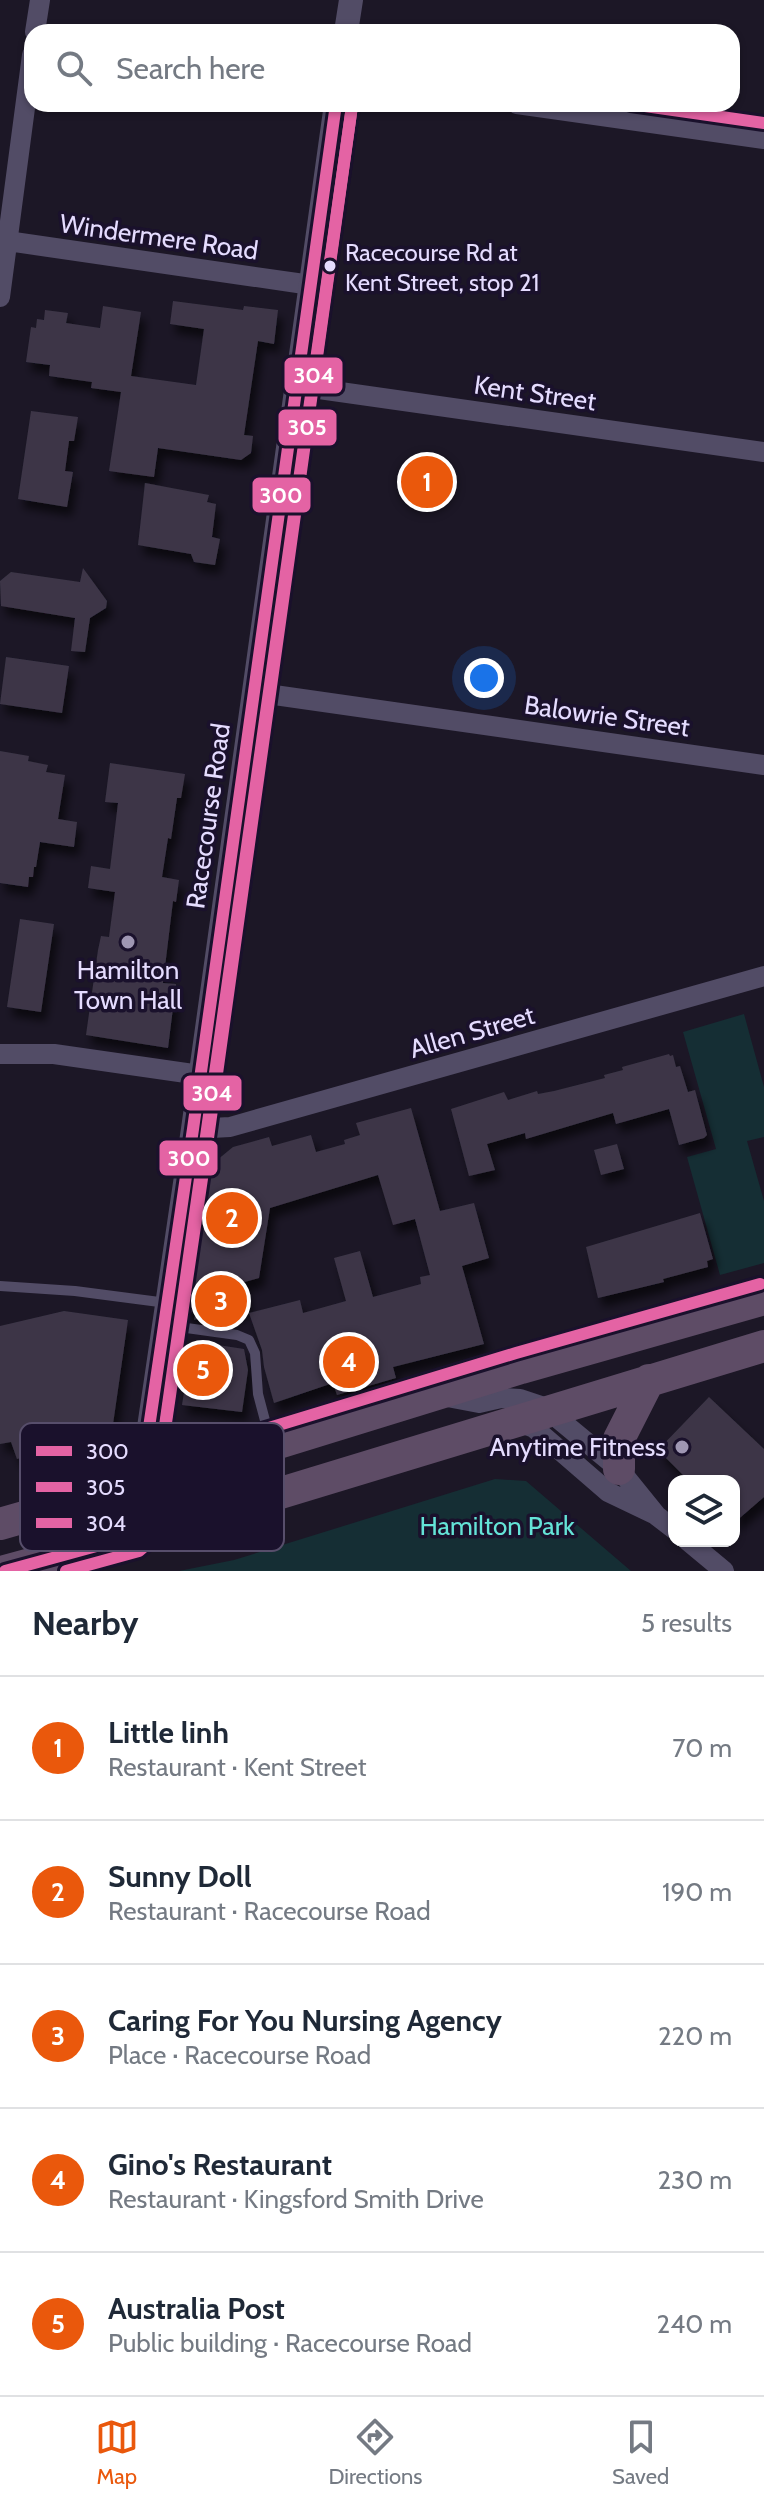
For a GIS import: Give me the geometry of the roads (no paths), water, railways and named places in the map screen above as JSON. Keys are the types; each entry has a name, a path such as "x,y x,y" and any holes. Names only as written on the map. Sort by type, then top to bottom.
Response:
{"highway":[{"path":"284,1441 764,1299"},
{"path":"284,1490 764,1346"},
{"path":"619,1469 619,1439 649,1380"},
{"path":"0,1524 20,1518"},
{"path":"5,1571 78,1551"}],"street":[{"path":"36,24 40,0"},
{"path":"347,24 351,0"},
{"path":"0,297 3,241 24,106"},
{"name":"Racecourse Road","path":"150,1423 335,112"},
{"path":"573,112 764,139"},
{"name":"Windermere Road","path":"3,241 311,285"},
{"name":"Kent Street","path":"298,386 764,452"},
{"name":"Balowrie Street","path":"253,692 764,765"},
{"name":"Allen Street","path":"193,1129 230,1127 764,976"},
{"path":"0,1054 54,1054 200,1075"},
{"path":"435,1394 479,1403 501,1398 520,1399 548,1410 619,1469 657,1516"},
{"path":"516,1420 534,1428 608,1492 668,1524"},
{"path":"695,1547 724,1571"}],"lane":[{"path":"0,1286 75,1291 249,1340 255,1353 258,1394 265,1423"}],"place":[{"name":"Racecourse Rd at Kent Street, stop 21","path":"330,266"},
{"name":"Little linh","path":"427,482"},
{"name":"Hamilton Town Hall","path":"128,942"},
{"name":"Sunny Doll","path":"232,1218"},
{"name":"Caring For You Nursing Agency","path":"221,1301"},
{"name":"Gino's Restaurant","path":"349,1362"},
{"name":"Australia Post","path":"203,1370"},
{"name":"Anytime Fitness","path":"682,1447"}],"park label":[{"name":"Hamilton Park","path":"497,1526"}]}
